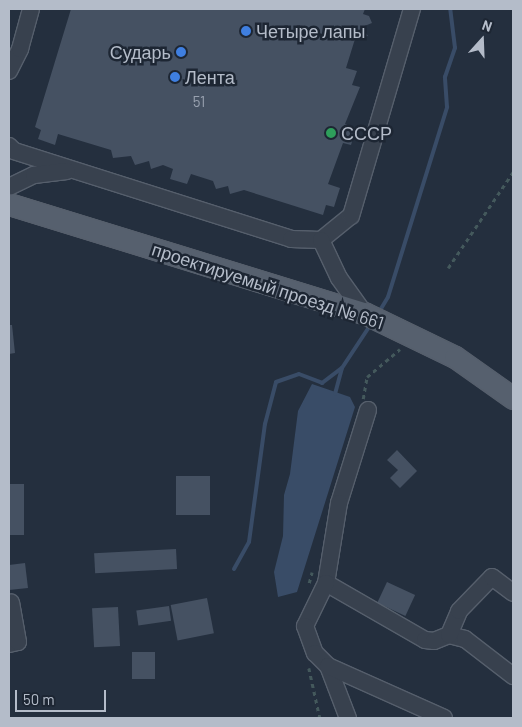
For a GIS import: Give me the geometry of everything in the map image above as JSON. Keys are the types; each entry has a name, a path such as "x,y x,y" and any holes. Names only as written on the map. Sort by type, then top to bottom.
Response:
{"main road":[{"name":"проектируемый проезд № 661","path":"9,204 364,314 455,357 513,398"}],"street":[{"path":"9,71 20,49 31,9"},
{"path":"9,146 14,151 291,239 321,240 351,216 412,9"},
{"path":"9,187 34,175 74,170"},
{"path":"321,240 339,278 364,314"},
{"path":"368,410 339,503 326,583 305,626 315,653 328,666 438,717"},
{"path":"449,635 459,611 492,577 513,593"},
{"path":"326,583 425,640 434,641 449,635 465,639 513,676"},
{"path":"9,644 18,642 11,603"},
{"path":"328,666 348,718"}],"path":[{"path":"448,268 513,172"}],"water":[{"path":"312,384 350,397 355,407 297,592 278,597 274,572 283,536 284,495 290,474 298,411"}],"building":[{"path":"71,9 365,9 363,14 369,16 372,23 362,27 368,36 355,39 346,68 357,71 352,85 360,87 345,124 356,128 351,145 343,143 328,184 340,188 334,207 326,205 323,215 244,190 230,194 228,186 216,189 213,181 191,174 187,184 170,179 173,169 163,165 151,169 149,161 135,165 131,156 113,158 111,150 58,134 55,145 38,139 41,130 35,127"},
{"path":"9,325 12,325 15,353 9,354"},
{"path":"397,450 417,471 400,488 390,478 398,470 387,460"},
{"path":"176,476 210,476 210,515 176,515"},
{"path":"9,484 24,484 24,535 9,535"},
{"path":"176,549 177,569 95,573 94,553"},
{"path":"25,563 28,588 9,590 9,565"},
{"path":"387,582 415,595 405,616 377,603"},
{"path":"207,598 214,633 178,640 171,605"},
{"path":"169,606 171,621 138,625 136,611"},
{"path":"118,607 120,646 94,647 92,608"},
{"path":"132,652 155,652 155,679 132,679"}],"waterway":[{"path":"379,312 388,297 447,107 445,77 455,48 450,9"},
{"path":"335,394 342,368 371,324"},
{"path":"234,569 249,542 265,424 276,382 299,374 322,383 342,368"}],"place":[{"name":"Четыре лапы","path":"246,31"},
{"name":"Сударь","path":"181,52"},
{"name":"Лента","path":"175,77"},
{"name":"СССР","path":"331,133"}]}
